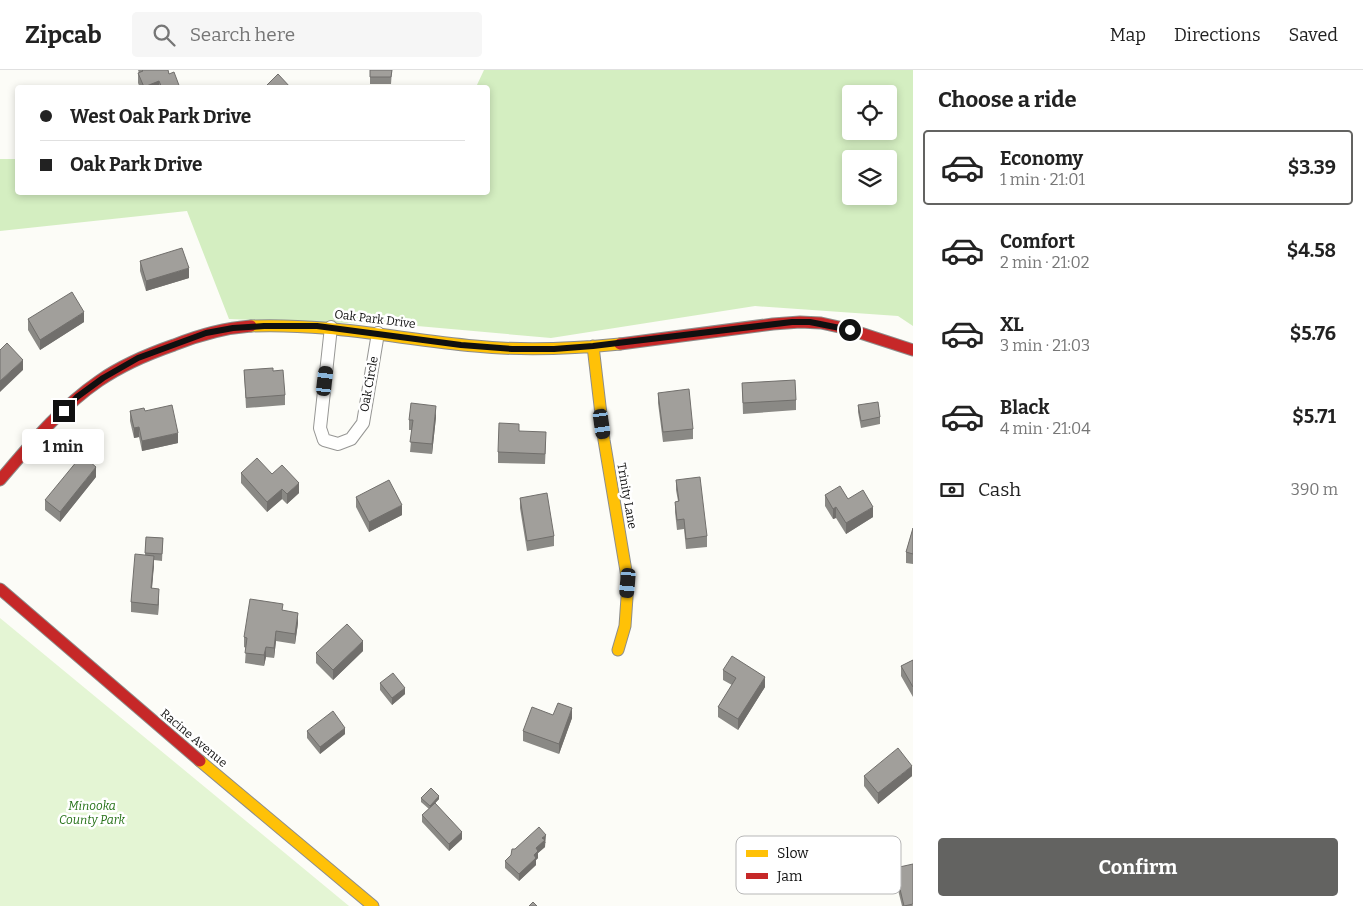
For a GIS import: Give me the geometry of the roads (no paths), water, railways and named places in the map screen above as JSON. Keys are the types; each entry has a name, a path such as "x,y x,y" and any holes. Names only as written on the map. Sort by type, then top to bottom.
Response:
{"street":[{"name":"Oak Park Drive","path":"0,480 77,397 103,378 138,358 206,333 233,328 264,326 331,327 461,345 512,349 593,346 810,322 836,326 889,340 913,350"},
{"name":"Oak Circle","path":"331,327 320,428 324,440 338,444 351,439 363,423 378,333"},
{"name":"Trinity Lane","path":"593,346 595,377 604,440 628,583 625,626 618,650"},
{"name":"Racine Avenue","path":"0,589 158,726 373,906"}],"park label":[{"name":"Minooka County Park","path":"92,813"}]}
